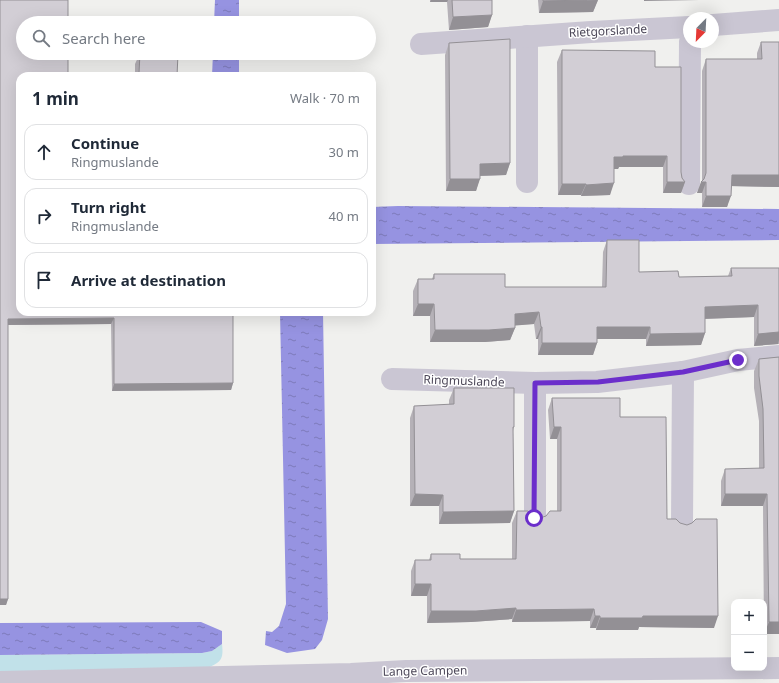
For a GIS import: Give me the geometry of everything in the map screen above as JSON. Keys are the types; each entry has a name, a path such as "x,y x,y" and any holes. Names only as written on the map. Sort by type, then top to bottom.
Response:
{"street":[{"path":"719,25 779,20"},
{"name":"Rietgorslande","path":"421,44 527,36 683,27"},
{"path":"527,36 528,182"},
{"path":"689,184 690,48"},
{"name":"Ringmuslande","path":"392,379 535,383 598,382 683,372 738,360 779,356"},
{"path":"682,524 683,372"},
{"path":"534,518 535,383"},
{"name":"Lange Campen","path":"0,682 351,674 406,671 731,668"},
{"name":"Lange Campen","path":"767,668 779,668"},
{"path":"759,671 760,683"}],"shaded area":[{"path":"222,644 222,658 215,665 206,669 0,672 0,655 202,653 212,651"}],"water":[{"path":"215,0 239,0 239,16 214,16"},
{"path":"213,60 239,60 239,72 212,72"},
{"path":"376,207 779,209 779,240 376,244"},
{"path":"280,316 323,316 328,619 322,640 315,649 287,653 265,645 266,631 272,632 279,626 286,604"},
{"path":"201,622 222,631 222,644 212,651 202,653 0,655 0,623"}],"building":[{"path":"0,0 68,0 68,16 16,16 16,60 68,60 68,72 16,72 16,316 233,316 233,383 114,384 114,318 8,319 8,599 0,599"},
{"path":"452,0 492,0 492,15 453,17"},
{"path":"543,0 587,0 543,1"},
{"path":"510,39 510,163 480,164 480,179 450,179 449,43"},
{"path":"761,42 779,42 779,175 732,175 731,196 706,196 706,182 701,182 706,173 706,59 762,59"},
{"path":"562,50 655,51 655,67 681,67 681,172 682,178 685,182 667,182 667,156 623,156 614,157 614,183 586,185 562,184"},
{"path":"140,60 178,60 177,72 139,72"},
{"path":"607,240 639,240 639,272 678,271 679,277 732,276 731,268 779,268 779,332 758,334 758,305 705,307 705,333 650,334 650,327 597,327 597,343 542,343 542,327 539,312 515,314 515,328 489,330 435,330 434,304 418,304 418,279 434,279 434,274 505,274 505,287 606,287"},
{"path":"779,357 779,622 769,622 767,494 725,494 725,469 764,468 763,409 759,376 759,359"},
{"path":"454,388 514,388 514,511 443,512 443,495 415,494 414,406 454,404"},
{"path":"552,398 620,398 620,417 666,417 667,519 676,519 680,523 687,525 696,519 717,519 718,616 643,616 642,618 600,618 600,616 595,616 594,609 516,610 516,608 476,611 431,611 431,584 415,584 415,560 431,560 431,554 460,554 460,559 516,559 517,511 528,511 533,516 540,518 546,516 550,511 561,511 561,427 554,427"}],"route":[{"path":"534,518 535,383 598,382 683,372 738,360"}]}
